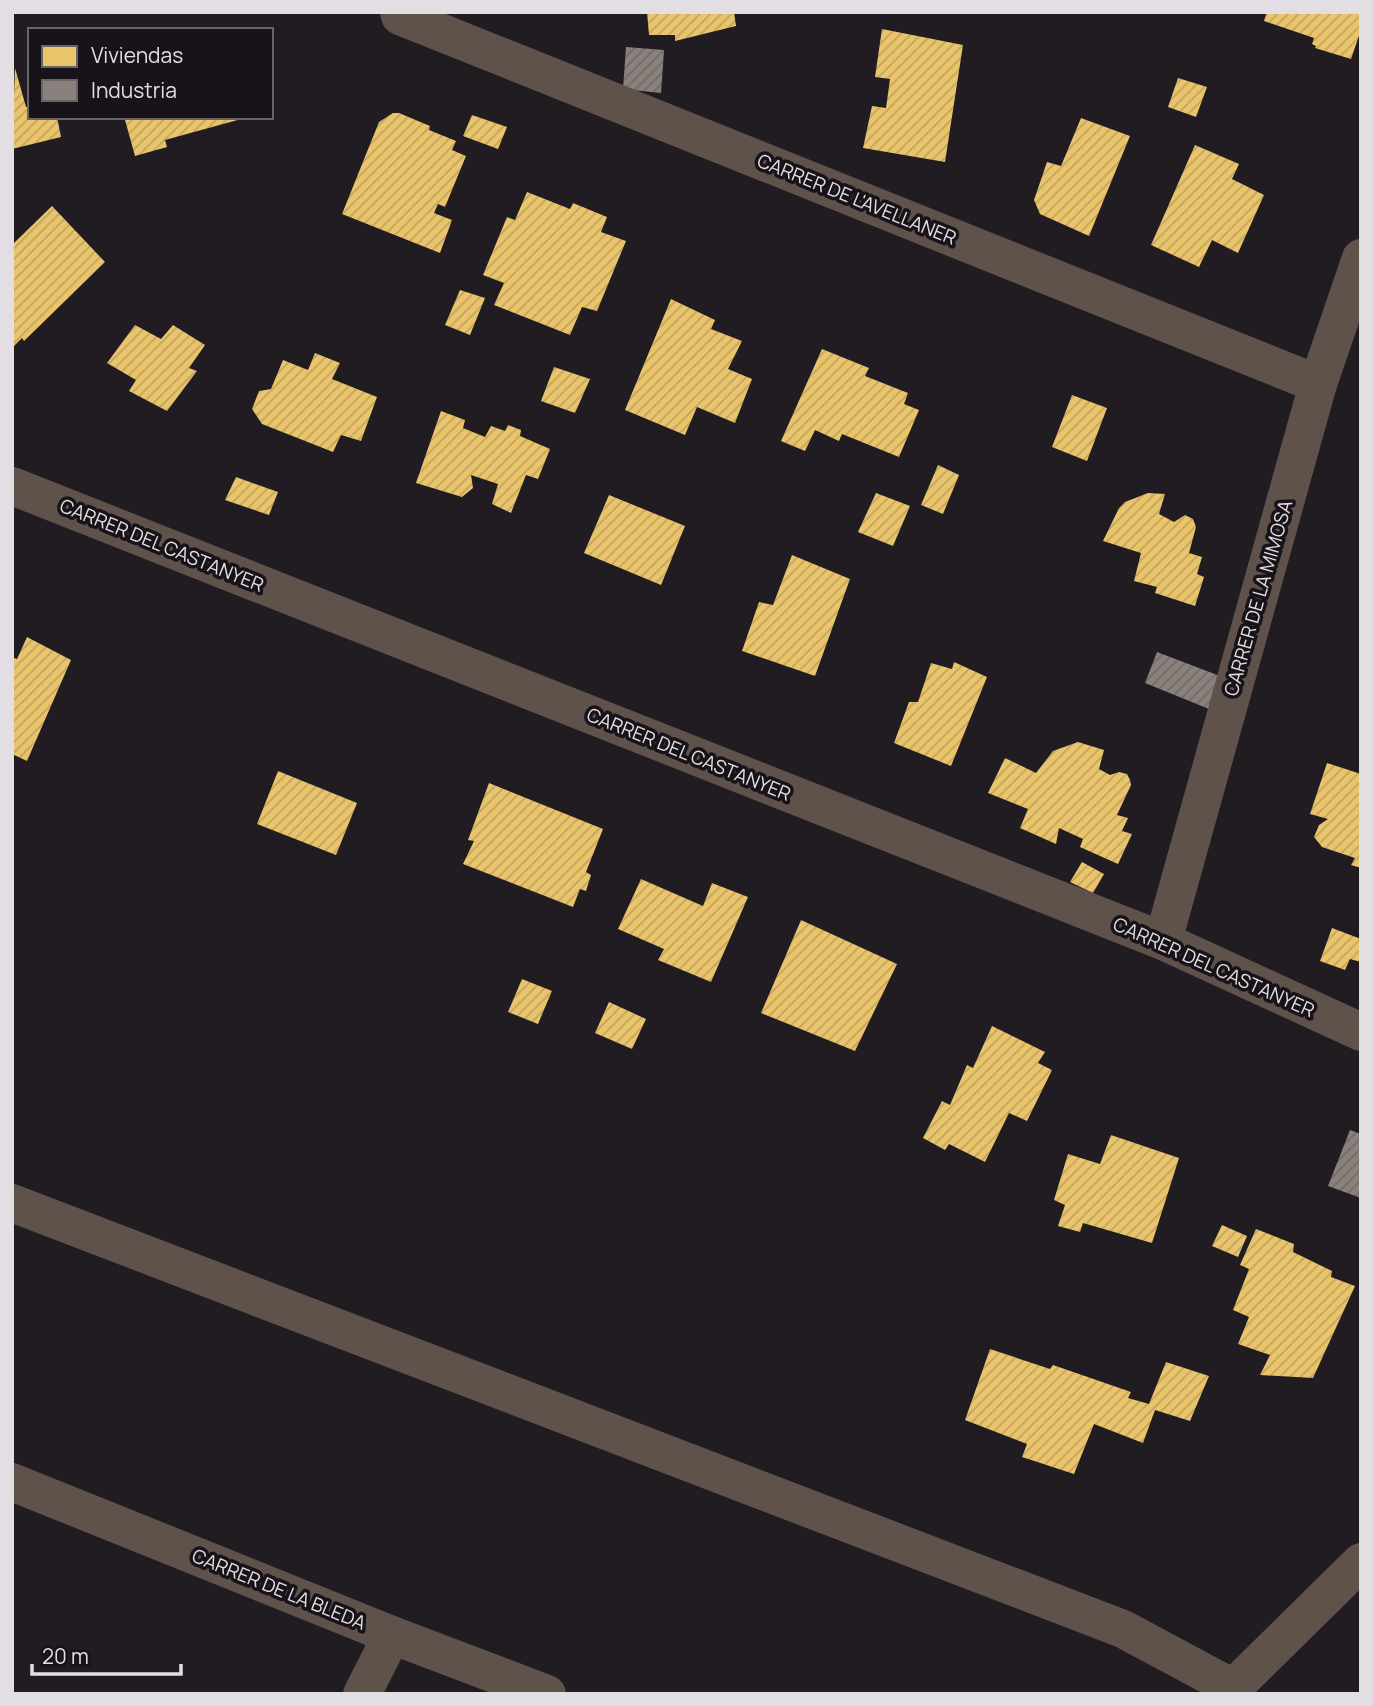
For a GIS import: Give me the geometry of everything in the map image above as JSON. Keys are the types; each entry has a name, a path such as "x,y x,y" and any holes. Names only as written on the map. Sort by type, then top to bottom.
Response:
{"street":[{"name":"CARRER DE L'AVELLANER","path":"399,12 400,16 1318,384"},
{"name":"CARRER DE LA MIMOSA","path":"1163,941 1318,384 1361,258"},
{"name":"CARRER DEL CASTANYER","path":"12,486 1163,941 1361,1032"},
{"path":"12,1203 1123,1629 1230,1691 1361,1562"},
{"name":"CARRER DE LA BLEDA","path":"12,1482 392,1635 547,1694"},
{"path":"362,1694 392,1635"}],"building: Viviendas":[{"path":"647,12 734,12 736,26 675,41 675,35 649,35"},
{"path":"1267,12 1361,12 1361,30 1351,59 1315,48 1312,44 1314,38 1264,21"},
{"path":"882,29 963,45 945,162 863,148 872,106 886,108 890,79 875,77"},
{"path":"15,68 28,106 28,119 57,119 61,137 12,149"},
{"path":"1178,78 1207,87 1196,117 1168,107"},
{"path":"393,113 430,126 429,130 456,141 452,150 466,156 445,207 438,204 434,213 452,220 440,253 342,214 379,122"},
{"path":"472,115 507,127 498,149 463,136"},
{"path":"1081,118 1130,136 1089,236 1040,214 1034,200 1047,162 1061,166"},
{"path":"241,119 165,140 167,147 135,156 125,120"},
{"path":"1195,145 1239,164 1232,179 1264,195 1238,253 1212,240 1199,267 1151,245"},
{"path":"527,192 570,209 573,203 607,217 601,232 626,241 597,311 582,307 570,335 494,305 504,283 483,275 507,217 515,220"},
{"path":"52,206 105,262 24,341 22,338 12,348 12,245"},
{"path":"460,290 485,298 470,335 445,325"},
{"path":"671,299 715,320 711,329 742,341 728,369 752,379 735,423 697,407 685,435 625,410"},
{"path":"135,325 161,339 173,325 205,345 189,368 197,371 167,411 129,391 136,380 107,363"},
{"path":"822,349 869,368 865,376 908,393 904,404 919,410 899,457 842,434 839,441 815,430 805,451 781,441"},
{"path":"315,353 340,363 332,379 377,397 361,441 341,435 333,452 262,424 252,409 259,391 271,389 283,360 308,370"},
{"path":"554,367 590,379 575,413 541,401"},
{"path":"1072,395 1107,408 1087,461 1052,447"},
{"path":"441,411 465,420 463,428 485,437 491,426 505,431 508,425 521,430 520,436 550,449 538,479 526,475 511,513 492,504 498,484 471,475 473,488 462,497 416,483"},
{"path":"938,465 959,475 943,514 921,505"},
{"path":"236,477 278,492 269,515 225,500"},
{"path":"876,493 910,506 893,546 858,532"},
{"path":"1148,493 1165,494 1159,514 1174,522 1185,515 1193,519 1196,527 1189,553 1202,557 1197,574 1204,577 1195,606 1155,593 1157,587 1134,581 1141,553 1103,541 1119,508 1125,502"},
{"path":"609,495 685,526 661,585 584,553"},
{"path":"792,555 850,579 815,676 742,651 759,602 773,605"},
{"path":"27,637 71,660 27,761 12,754 12,657 17,659"},
{"path":"954,662 987,677 951,766 894,743 909,702 918,702 931,663 952,669"},
{"path":"1078,742 1104,750 1099,769 1110,775 1119,772 1127,774 1130,780 1131,785 1117,815 1128,818 1122,831 1132,834 1118,864 1080,847 1083,839 1059,828 1056,844 1020,828 1028,809 988,793 1005,758 1036,773 1053,751"},
{"path":"1327,763 1361,774 1361,868 1351,865 1355,858 1322,847 1314,837 1319,825 1328,819 1310,814"},
{"path":"278,771 357,803 336,855 257,824"},
{"path":"489,783 603,829 586,872 591,875 586,891 580,889 573,907 463,864 474,841 468,840"},
{"path":"1082,862 1104,874 1093,893 1070,882"},
{"path":"641,879 703,906 712,883 748,897 711,982 658,960 664,949 618,929"},
{"path":"801,920 897,964 855,1051 761,1013"},
{"path":"1332,928 1361,939 1361,962 1350,959 1345,970 1320,961"},
{"path":"522,979 552,991 538,1024 508,1012"},
{"path":"609,1002 646,1019 632,1049 595,1033"},
{"path":"992,1026 1045,1052 1038,1063 1052,1070 1027,1121 1009,1113 985,1162 949,1144 945,1150 923,1138 942,1101 950,1105 967,1065 973,1068"},
{"path":"1111,1135 1179,1158 1152,1243 1083,1223 1080,1232 1058,1226 1065,1205 1054,1200 1068,1154 1100,1164"},
{"path":"1222,1225 1247,1236 1238,1257 1212,1246"},
{"path":"1256,1229 1294,1244 1293,1252 1332,1271 1331,1277 1355,1286 1313,1378 1260,1375 1270,1355 1238,1344 1249,1317 1233,1310 1249,1269 1240,1265"},
{"path":"990,1349 1050,1369 1053,1365 1131,1392 1128,1398 1149,1404 1166,1362 1209,1376 1190,1421 1155,1410 1143,1443 1094,1424 1074,1474 1022,1457 1027,1444 965,1420"}],"building: Industria":[{"path":"626,47 664,50 661,93 623,89"},
{"path":"1157,652 1220,676 1209,709 1145,683"},
{"path":"1350,1130 1361,1134 1361,1198 1328,1186"}]}
